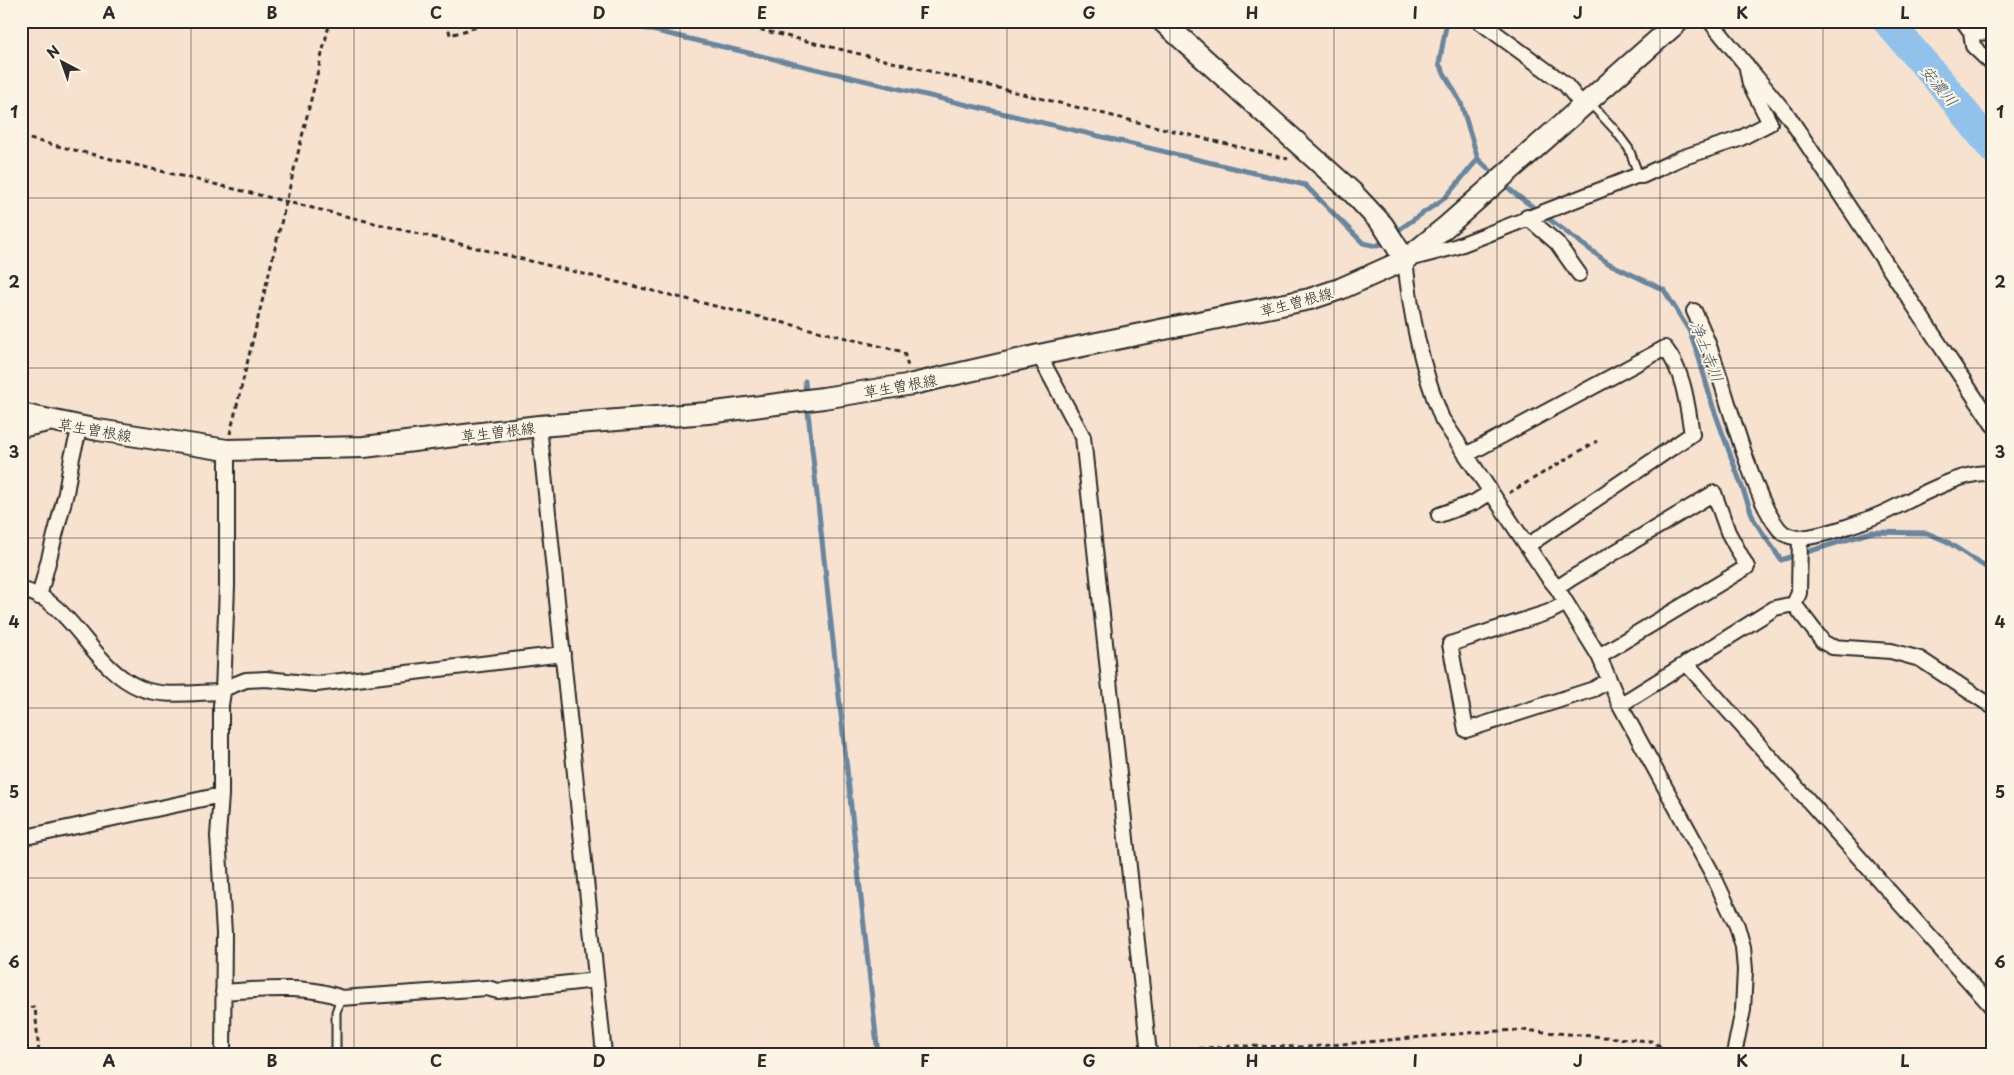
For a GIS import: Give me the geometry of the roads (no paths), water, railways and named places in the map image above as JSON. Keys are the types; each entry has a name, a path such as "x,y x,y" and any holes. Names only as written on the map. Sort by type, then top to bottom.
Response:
{"main road":[{"path":"1162,21 1352,192 1383,225 1405,260"},
{"name":"草生曽根線","path":"21,414 80,427 227,450 364,447 539,426 708,413 823,398 913,384 1038,355 1310,300 1340,289 1405,260 1679,21"}],"street":[{"path":"1480,21 1565,84 1586,104"},
{"path":"1710,21 1789,117 1993,425"},
{"path":"1967,26 1993,33"},
{"path":"1967,26 1973,46 1993,65"},
{"path":"1734,1054 1744,1010 1745,970 1743,947 1736,926 1713,875 1620,705 1599,656 1558,588 1527,546 1442,419 1430,390 1418,348 1409,302 1405,260 1454,247 1681,158 1739,139 1770,123 1750,84 1746,64"},
{"path":"1528,217 1557,243 1579,274"},
{"path":"1694,311 1715,359 1727,403 1762,501 1780,531 1791,537 1800,539 1814,537 1878,515 1966,475 1986,472 1993,474"},
{"path":"1466,455 1665,348 1674,359 1683,386 1692,434 1527,546"},
{"path":"1038,355 1083,437 1150,1054"},
{"path":"21,430 56,422"},
{"path":"539,426 604,1054"},
{"path":"39,597 66,493 72,457 80,427"},
{"path":"222,1054 224,933 218,836 221,795 221,705 227,586 227,450"},
{"path":"1558,588 1714,493 1728,532 1747,567 1599,656"},
{"path":"1439,515 1494,497"},
{"path":"1620,705 1775,608 1794,604 1800,593 1800,539"},
{"path":"21,589 46,600 116,674 141,689 169,693 223,690 246,680 266,679 316,684 562,654"},
{"path":"1566,603 1549,612 1450,644 1466,730 1594,689 1609,680"},
{"path":"1794,604 1823,642 1832,647 1891,651 1920,659 1993,708"},
{"path":"1686,663 1993,1008"},
{"path":"21,838 221,795"},
{"path":"223,992 280,988 330,993 341,998 487,988 498,991 596,980"}],"lane":[{"path":"1586,104 1615,130 1629,149 1639,176"},
{"path":"336,1054 336,1012 341,998"}],"waterway":[{"path":"614,21 1305,185 1363,243 1377,246 1387,238"},
{"name":"浄土寺川","path":"1447,21 1439,64 1461,103 1478,159 1496,176"},
{"name":"安濃川","path":"1887,21 1946,89 1993,149"},
{"path":"1394,233 1445,198 1478,159"},
{"name":"浄土寺川","path":"1502,182 1608,263 1664,290 1690,332 1713,407 1754,520 1781,560 1872,532 1927,533 1946,541 1993,572"},
{"path":"805,381 806,395"},
{"path":"807,403 878,1054"}]}
